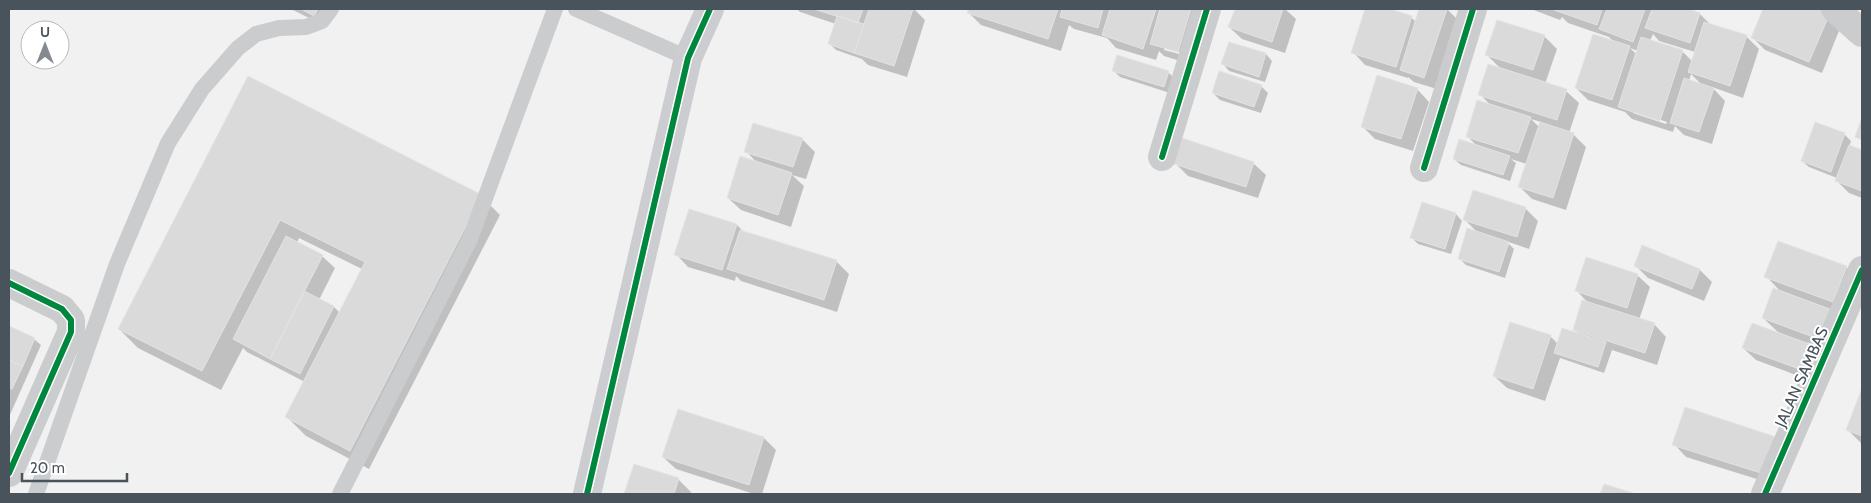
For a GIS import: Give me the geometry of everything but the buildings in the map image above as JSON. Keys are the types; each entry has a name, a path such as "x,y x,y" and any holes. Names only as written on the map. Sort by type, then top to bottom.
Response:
{"street":[{"path":"587,494 688,58 710,9"},
{"path":"1162,157 1207,9"},
{"path":"1424,168 1473,9"},
{"path":"1835,9 1862,33"},
{"name":"JALAN SAMBAS","path":"1765,494 1862,270"},
{"path":"9,283 62,309 71,320 71,332 9,473"}],"lane":[{"path":"36,494 117,264 168,143 202,89 238,48 256,34 280,28 306,27 322,21 331,9"},
{"path":"340,494 470,239 555,9"},
{"path":"576,9 688,58"}],"cycle path":[{"path":"587,494 688,58 710,9"},
{"path":"1162,157 1207,9"},
{"path":"1424,168 1473,9"},
{"path":"1765,494 1862,270"},
{"path":"9,283 62,309 71,320 71,332 9,473"}]}
